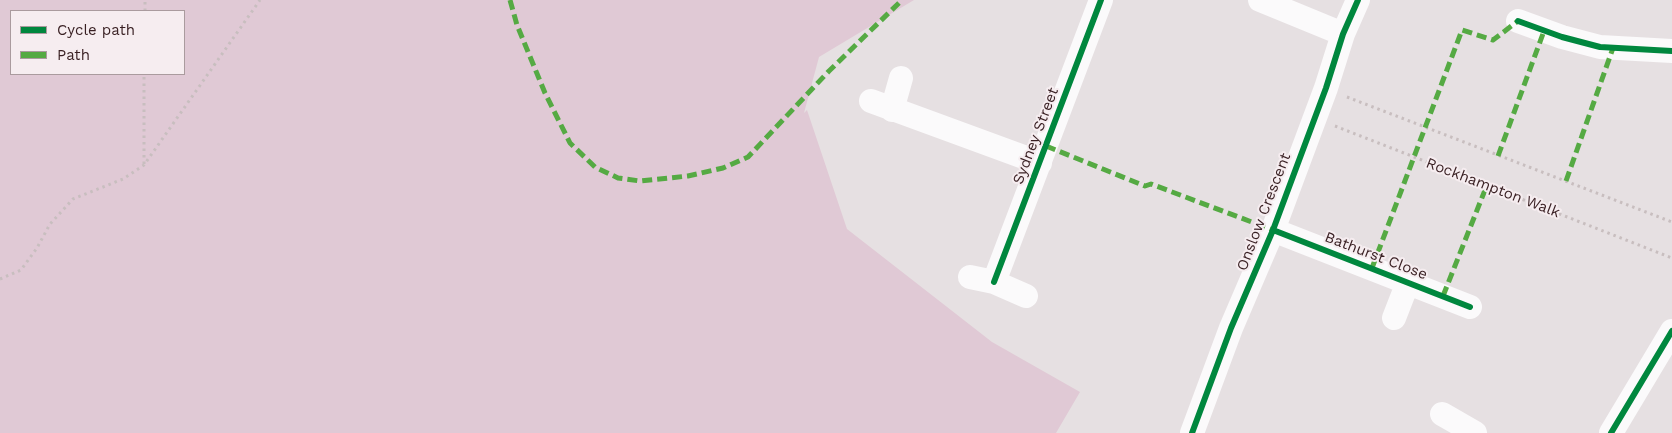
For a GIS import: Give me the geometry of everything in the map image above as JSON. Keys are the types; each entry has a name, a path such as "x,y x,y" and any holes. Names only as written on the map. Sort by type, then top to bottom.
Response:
{"street":[{"name":"Sydney Street","path":"994,282 1101,0"},
{"path":"1260,0 1343,34"},
{"name":"Onslow Crescent","path":"1192,433 1231,328 1273,230 1326,88 1343,34 1358,0"},
{"path":"1518,22 1562,37 1600,47 1672,51"},
{"path":"902,78 881,105 1040,163"},
{"name":"Bathurst Close","path":"1273,230 1470,306"},
{"path":"970,277 994,282 1026,296"},
{"path":"1394,318 1408,282"},
{"path":"1611,433 1672,331"},
{"path":"1448,423 1475,433"}],"path":[{"path":"0,279 21,270 37,248 50,224 73,199 123,179 144,165 260,0"},
{"path":"144,75 144,165"},
{"path":"1326,88 1672,222"}],"shaded area":[{"path":"0,0 914,0 819,57 804,113 807,110 847,229 992,342 1080,392 1056,433 0,433"}],"marked path":[{"path":"510,0 517,25 545,93 570,143 595,167 618,178 640,181 688,176 723,168 748,157 829,71 902,0"},
{"path":"1372,268 1462,30 1493,40 1518,21"},
{"path":"1498,156 1544,31"},
{"path":"1566,181 1613,48"},
{"path":"1046,146 1145,186 1151,184 1273,230"},
{"path":"1443,296 1487,185"}],"cycle path":[{"path":"994,282 1101,0"},
{"path":"1192,433 1231,328 1273,230 1326,88 1343,34 1358,0"},
{"path":"1518,21 1562,37 1600,47 1672,51"},
{"path":"1273,230 1470,307"},
{"path":"1611,433 1672,331"}]}
